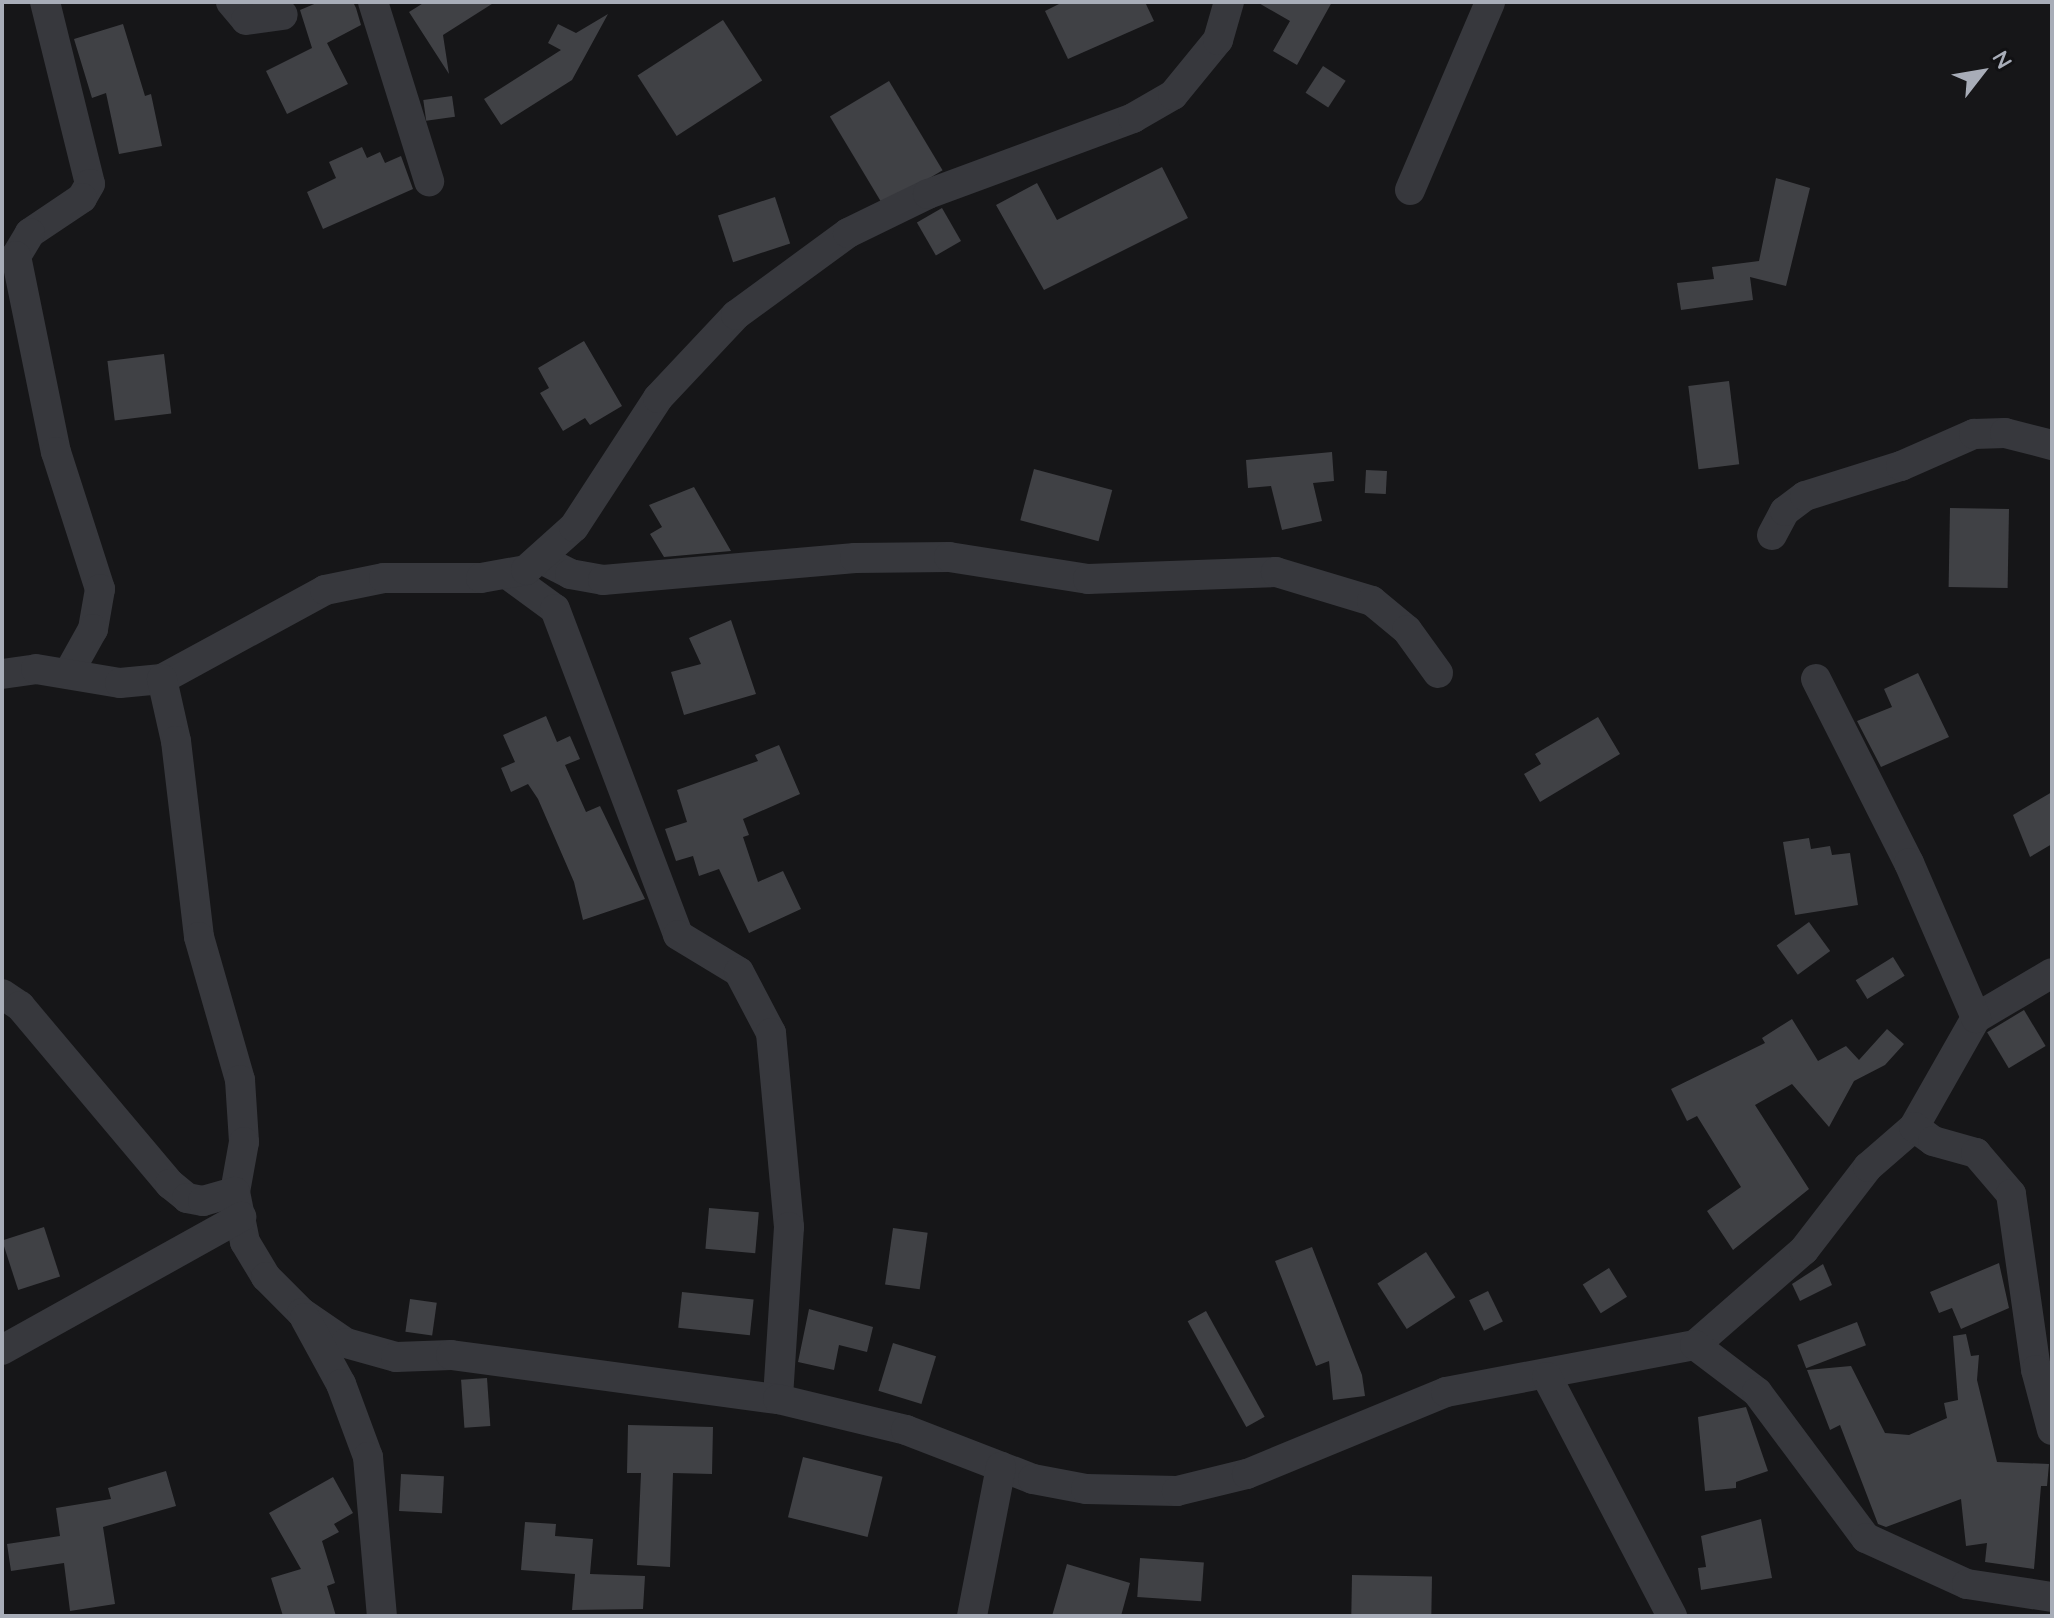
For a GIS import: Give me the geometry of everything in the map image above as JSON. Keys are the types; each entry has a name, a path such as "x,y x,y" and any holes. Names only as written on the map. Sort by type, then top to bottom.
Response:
{"street":[{"path":"45,2 90,184 82,198 30,233 16,256 56,452 100,589 93,629 68,674"},
{"path":"231,2 253,22 283,15"},
{"path":"373,2 429,181"},
{"path":"2,674 68,674 120,683 162,679 325,590 384,578 507,574 541,559 574,527 658,398 736,315 848,233 928,194 1133,118 1173,95 1218,40 1229,2"},
{"path":"1410,190 1490,2"},
{"path":"1772,535 1785,511 1805,496 1901,466 1974,434 2005,433 2052,445"},
{"path":"541,559 570,574 603,580 855,558 949,557 1088,579 1276,572 1372,601 1407,630 1438,673"},
{"path":"507,574 555,609 678,935 739,972 771,1033 789,1227 778,1399"},
{"path":"162,679 176,741 199,937 240,1080 244,1142 238,1205 245,1242 266,1277 302,1313 346,1343 396,1357 451,1355 778,1399 906,1430 1001,1467 1086,1489 1177,1491 1247,1474 1446,1392 1547,1377 1695,1345 1804,1250 1868,1167 1914,1127 1976,1018 2052,973"},
{"path":"1816,679 1909,863 1976,1018"},
{"path":"2,994 20,1006 170,1184 187,1198 238,1205"},
{"path":"1914,1127 1933,1141 1976,1153 2011,1194 2036,1370 2052,1430"},
{"path":"2,1350 238,1205"},
{"path":"302,1313 341,1384 368,1457 382,1616"},
{"path":"1695,1345 1757,1392 1866,1538 1967,1584 2052,1597"},
{"path":"1547,1377 1672,1616"},
{"path":"972,1616 1001,1467"}],"building":[{"path":"319,2 353,2 356,8 361,25 327,43 348,84 287,114 266,71 312,48 300,10"},
{"path":"425,2 495,2 443,35 449,74 409,12"},
{"path":"1063,2 1145,2 1154,21 1068,59 1045,11"},
{"path":"1257,2 1332,2 1297,65 1273,51 1290,21"},
{"path":"608,14 572,80 501,125 484,99 561,50 548,43 558,24 576,33"},
{"path":"723,20 762,80 677,136 637,76"},
{"path":"123,24 145,96 151,94 162,146 119,154 106,93 92,98 74,39"},
{"path":"1323,66 1346,81 1328,108 1306,93"},
{"path":"889,81 943,170 883,206 830,117"},
{"path":"452,96 455,117 426,121 423,100"},
{"path":"362,147 367,158 380,152 385,163 401,156 413,189 323,229 307,192 336,178 329,162"},
{"path":"1162,167 1188,218 1044,290 996,205 1037,183 1057,220"},
{"path":"1776,178 1810,188 1786,286 1750,277 1753,300 1681,310 1677,283 1714,279 1712,267 1759,261"},
{"path":"775,197 790,244 733,262 718,216"},
{"path":"942,208 961,241 936,255 917,222"},
{"path":"584,341 622,406 590,425 585,418 563,431 540,393 549,388 538,368"},
{"path":"164,354 171,414 115,420 107,361"},
{"path":"1729,381 1739,464 1699,469 1688,386"},
{"path":"1332,452 1334,481 1313,483 1322,521 1282,530 1271,486 1248,488 1246,460"},
{"path":"1034,469 1112,490 1099,541 1020,520"},
{"path":"1366,470 1387,471 1386,494 1365,493"},
{"path":"694,487 731,551 664,557 650,534 662,527 649,505"},
{"path":"1950,508 2009,509 2008,588 1949,587"},
{"path":"731,620 756,694 684,715 671,672 701,664 689,638"},
{"path":"1918,673 1949,737 1881,767 1857,721 1892,707 1884,689"},
{"path":"546,716 557,742 570,736 580,759 565,765 586,812 600,806 645,899 583,920 574,882 538,799 528,784 511,792 501,768 515,762 503,735"},
{"path":"1598,717 1620,754 1540,802 1524,774 1541,764 1535,754"},
{"path":"779,745 800,794 743,819 749,835 743,837 758,882 783,871 801,909 749,933 719,869 699,876 693,856 676,861 665,829 687,822 677,790 758,761 755,755"},
{"path":"2052,792 2052,844 2030,857 2013,815"},
{"path":"1809,838 1811,849 1830,846 1832,855 1850,853 1858,905 1795,915 1783,842"},
{"path":"1809,922 1830,951 1798,975 1777,946"},
{"path":"1893,957 1905,976 1867,999 1856,980"},
{"path":"2024,1010 2046,1046 2009,1068 1987,1032"},
{"path":"1792,1019 1818,1061 1846,1046 1859,1060 1887,1029 1904,1044 1885,1065 1854,1081 1829,1127 1792,1084 1755,1105 1809,1189 1733,1250 1707,1211 1741,1187 1697,1116 1687,1121 1671,1089 1765,1043 1762,1038"},
{"path":"709,1208 759,1212 755,1253 705,1249"},
{"path":"44,1227 60,1276 18,1290 2,1241"},
{"path":"893,1228 928,1233 920,1289 885,1284"},
{"path":"1312,1247 1362,1375 1365,1396 1333,1400 1329,1361 1316,1366 1275,1261"},
{"path":"1426,1252 1455,1297 1407,1329 1377,1284"},
{"path":"1999,1263 2009,1308 1961,1329 1952,1308 1939,1313 1930,1292"},
{"path":"1823,1264 1832,1285 1800,1301 1792,1284"},
{"path":"1609,1268 1627,1297 1601,1313 1583,1284"},
{"path":"1488,1291 1503,1322 1484,1331 1469,1300"},
{"path":"682,1292 754,1300 750,1335 678,1328"},
{"path":"410,1299 437,1303 432,1335 405,1332"},
{"path":"809,1309 873,1327 867,1352 839,1345 834,1370 798,1362"},
{"path":"1206,1311 1265,1417 1246,1427 1188,1321"},
{"path":"1857,1322 1866,1345 1806,1368 1797,1345"},
{"path":"1966,1334 1971,1356 1979,1355 1977,1380 1997,1462 2049,1464 2047,1486 2041,1486 2034,1569 1985,1562 1987,1543 1966,1546 1961,1499 1886,1527 1878,1524 1840,1425 1830,1430 1807,1370 1851,1366 1885,1433 1909,1435 1947,1418 1944,1403 1958,1400 1953,1336"},
{"path":"893,1343 936,1356 921,1404 878,1391"},
{"path":"487,1378 490,1426 464,1428 461,1380"},
{"path":"1746,1407 1768,1471 1736,1482 1736,1488 1705,1491 1698,1417"},
{"path":"628,1425 713,1427 712,1474 673,1473 670,1567 637,1565 641,1473 627,1473"},
{"path":"803,1457 883,1477 868,1537 788,1517"},
{"path":"166,1471 176,1506 103,1527 115,1604 70,1611 64,1563 11,1571 7,1544 60,1536 56,1508 111,1499 108,1488"},
{"path":"401,1474 444,1476 442,1513 399,1511"},
{"path":"333,1477 353,1513 334,1524 339,1532 322,1541 335,1583 327,1586 336,1616 283,1616 271,1578 301,1569 269,1513"},
{"path":"1761,1519 1772,1578 1701,1590 1698,1568 1706,1567 1701,1536"},
{"path":"525,1522 556,1524 555,1536 593,1539 590,1574 645,1576 643,1609 572,1610 575,1574 521,1570"},
{"path":"1140,1558 1204,1562 1201,1601 1137,1597"},
{"path":"1067,1564 1130,1583 1121,1616 1052,1616"},
{"path":"1352,1575 1432,1576 1431,1616 1351,1616"}]}
